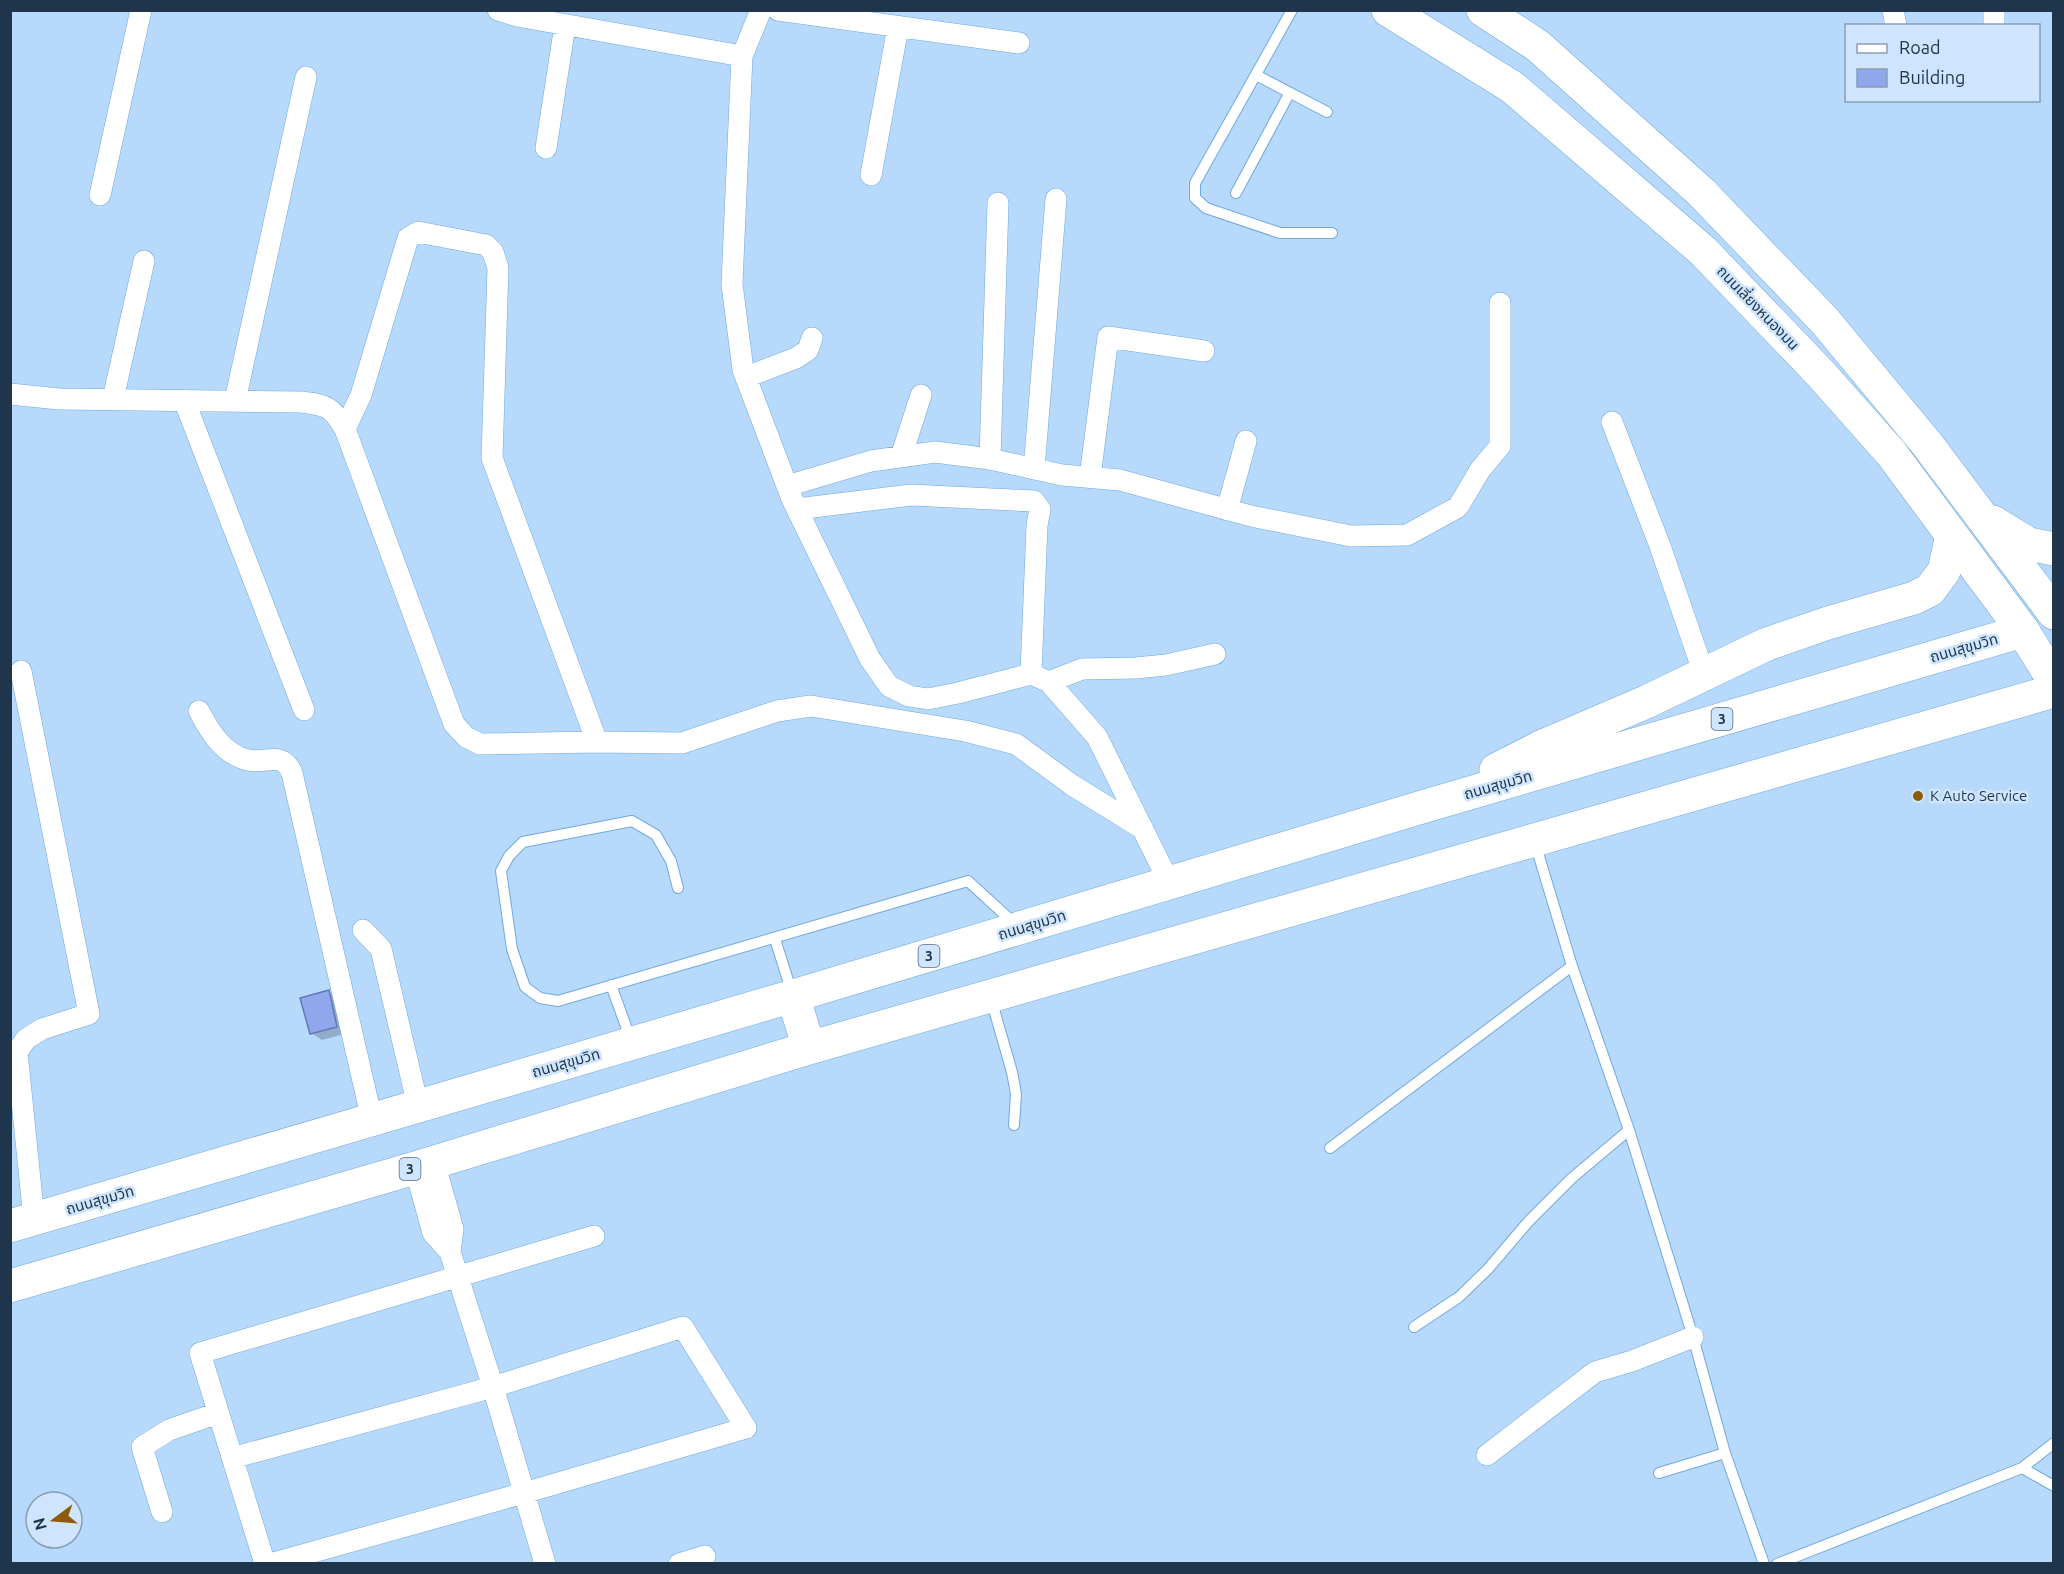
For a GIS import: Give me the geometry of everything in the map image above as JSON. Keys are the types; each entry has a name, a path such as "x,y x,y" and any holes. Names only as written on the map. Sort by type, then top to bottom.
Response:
{"main road":[{"name":"ถนนเลี่ยงหนองมน","path":"1388,10 1512,87 1703,251 1820,373 1891,453 2022,631 2054,681"},
{"path":"1483,10 1538,46 1701,192 1824,321 1927,444 2054,613"},
{"path":"1979,512 2029,544 2054,549"},
{"path":"1422,807 1541,747 1646,702 1767,644 1828,623 1914,598 1930,590 1944,571 1952,535"},
{"name":"ถนนสุขุมวิท","path":"22,1222 1021,929 1422,807 2054,623"},
{"name":"3","path":"10,1286 425,1165 809,1048 2054,691"},
{"path":"793,996 809,1048"}],"street":[{"path":"100,195 141,10"},
{"path":"498,10 565,25 742,56"},
{"path":"761,10 742,56 732,284 743,370 797,509 870,659 890,686 909,696 928,699 1082,669 1166,665 1215,654"},
{"path":"778,10 1019,43"},
{"path":"546,148 565,25"},
{"path":"871,176 898,27"},
{"path":"234,401 306,77"},
{"path":"1034,468 1056,199"},
{"path":"990,459 999,203"},
{"path":"345,429 361,395 408,238 418,232 486,245 493,252 498,268 492,458 597,742"},
{"path":"113,399 144,261"},
{"path":"787,486 871,461 935,452 990,459 1062,475 1120,480 1227,510 1351,536 1407,535 1458,507 1480,470 1500,446 1500,303"},
{"path":"1090,477 1108,337 1204,351"},
{"path":"746,377 796,358 808,350 812,338"},
{"path":"10,394 59,399 301,402 321,404 334,411 345,429 454,724 466,738 480,744 682,743 777,711 811,706 965,731 1016,744 1072,784 1143,829"},
{"path":"901,457 921,395"},
{"path":"184,400 304,710"},
{"path":"1612,422 1660,546 1704,675"},
{"path":"1227,510 1246,441"},
{"path":"797,509 911,495 1034,501 1040,509 1037,525 1040,678 1097,737 1170,884"},
{"path":"21,671 89,1014 42,1029 26,1039 17,1052 22,1222"},
{"path":"199,711 213,736 227,750 248,760 282,760 288,764 292,773 372,1120"},
{"path":"363,930 381,949 418,1106"},
{"path":"425,1165 453,1228 450,1252 545,1563"},
{"path":"265,1563 200,1353 594,1236"},
{"path":"232,1458 493,1387 683,1328 746,1428 524,1493 270,1563"},
{"path":"1487,1455 1595,1372 1632,1361 1693,1337"},
{"path":"162,1512 142,1447 169,1430 218,1413"},
{"path":"679,1563 705,1556"}],"lane":[{"path":"1292,10 1195,183 1195,198 1206,208 1280,233 1332,233"},
{"path":"1256,75 1326,112"},
{"path":"1236,193 1289,94"},
{"path":"678,888 671,861 656,834 632,821 523,842 509,856 501,871 512,949 525,987 540,998 558,1001 968,881 1021,929"},
{"path":"1534,840 1572,966 1629,1130 1693,1337 1725,1453 1764,1563"},
{"path":"775,939 793,996"},
{"path":"1330,1148 1572,966"},
{"path":"611,985 632,1044"},
{"path":"990,996 1012,1072 1016,1094 1014,1125"},
{"path":"1414,1327 1460,1298 1528,1222 1572,1178 1629,1130"},
{"path":"1777,1563 2022,1468 2054,1443"},
{"path":"1659,1473 1725,1453"},
{"path":"2022,1468 2054,1486"}],"building":[{"path":"329,990 337,1027 310,1034 300,998"}],"place":[{"name":"K Auto Service","path":"1918,796"}]}
